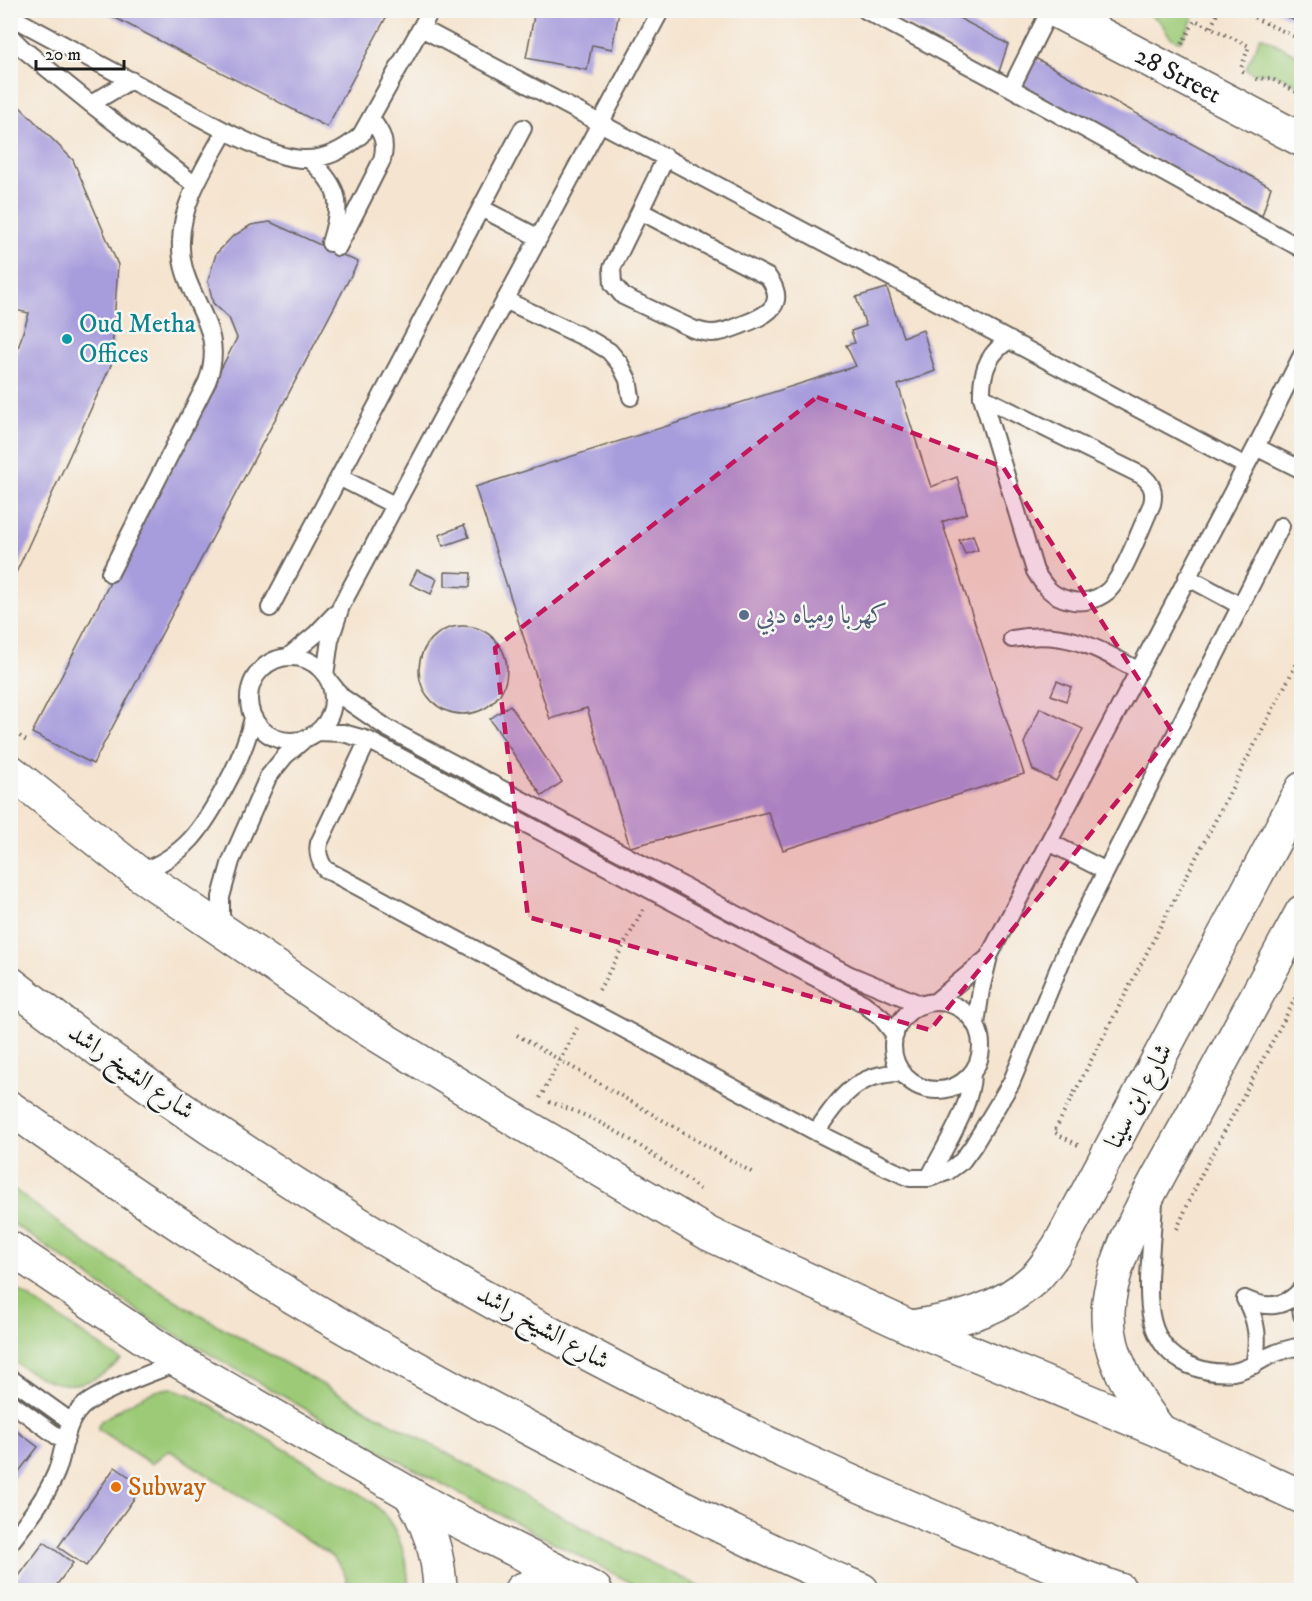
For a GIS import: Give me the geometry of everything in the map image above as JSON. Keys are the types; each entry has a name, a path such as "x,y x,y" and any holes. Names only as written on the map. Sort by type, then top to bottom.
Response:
{"main road":[{"name":"28 Street","path":"1052,10 1302,140"},
{"path":"10,771 138,873 364,1027 709,1234 910,1327 1160,1431 1302,1497"},
{"name":"شارع ابن سينا","path":"910,1327 978,1314 1010,1298 1038,1275 1059,1246 1302,789"},
{"path":"1160,1431 1134,1395 1120,1370 1111,1342 1108,1314 1111,1284 1125,1245 1155,1184 1302,912"},
{"name":"شارع الشيخ راشد","path":"10,983 62,1024 218,1133 378,1235 542,1330 711,1417 884,1497 1059,1569 1120,1590"},
{"path":"10,1108 188,1230 294,1297 403,1360 670,1501 862,1590"},
{"path":"10,1248 180,1362 410,1494 513,1551 581,1584"},
{"path":"410,1494 429,1530 439,1569 440,1590"},
{"path":"521,1590 543,1582 581,1584"}],"lane":[{"path":"10,16 225,131 287,157 310,160 329,157 346,148 361,135 431,10"},
{"path":"221,929 221,897 231,861 268,777 285,756 327,722 332,709 333,695 327,678 330,640 341,606 660,10"},
{"path":"865,10 1302,249"},
{"path":"1011,88 1052,10"},
{"path":"421,28 1246,466"},
{"path":"10,36 91,104 195,185"},
{"path":"91,104 131,80"},
{"path":"310,160 323,172 336,195 338,218 334,245 382,160 385,143 383,135 371,119"},
{"path":"270,608 523,128"},
{"path":"110,573 213,368 213,338 182,263 180,243 187,204 225,131"},
{"path":"640,211 768,277 775,286 777,298 772,309 763,317 724,332 703,332 624,296 613,284 612,268 666,157"},
{"path":"481,208 539,238"},
{"path":"505,300 609,351 620,364 628,380 631,397"},
{"path":"982,397 1141,475 1153,487 1152,504 1118,578 1107,591 1092,600 1075,602 1057,597 1044,586 1035,571 982,397 981,383 991,356 1000,346 1010,340"},
{"path":"976,1024 989,956 1302,355"},
{"path":"1256,447 1302,470"},
{"path":"339,477 396,506"},
{"path":"368,740 319,843 319,861 325,869 816,1132 910,1178 929,1178 947,1172 962,1161 1011,1083 1067,948 1281,526"},
{"path":"1187,577 1241,606"},
{"path":"288,657 316,634 341,606"},
{"path":"1012,639 1047,635 1065,637 1098,648 1139,671"},
{"path":"895,1035 881,1017 863,1003 368,740 343,733 312,735 294,741 270,736 253,718 249,705 249,692 254,678 274,660 288,657 302,659 315,665 342,697 373,721 850,975 928,1003 951,1004 965,1012 976,1024 980,1036 981,1049 978,1062 972,1073 962,1082 950,1088 938,1090 924,1088 912,1082 903,1073 894,1054 895,1035 900,1022 909,1011 928,1003 989,956"},
{"path":"138,873 153,868 182,850 206,823 240,759 253,718"},
{"path":"1049,842 1106,872"},
{"path":"816,1132 856,1084 870,1077 887,1073 903,1073"},
{"path":"929,1178 966,1105 971,1089 972,1073"},
{"path":"1155,1184 1148,1293 1149,1315 1156,1336 1182,1362 1200,1370 1218,1373 1237,1371 1274,1354 1302,1346"},
{"path":"1254,1365 1258,1347 1258,1330 1245,1299 1257,1305 1271,1307 1285,1303 1296,1296 1302,1288"},
{"path":"1302,1293 1300,1299 1302,1315"},
{"path":"14,1533 51,1485 63,1454 70,1421 81,1407 95,1398 180,1362"},
{"path":"10,1378 70,1421"},
{"path":"10,1402 64,1442"}],"path":[{"path":"1211,27 1219,10"},
{"path":"1238,10 1302,40"},
{"path":"1176,47 1182,45 1195,20 1250,46 1241,68 1245,76"},
{"path":"1254,80 1270,78 1302,95"},
{"path":"1080,1146 1054,1132 1302,653"},
{"path":"10,729 36,749"},
{"path":"540,1099 653,892"},
{"path":"1176,1230 1200,1177 1302,986"},
{"path":"517,1035 753,1173"},
{"path":"531,1096 580,1111 614,1129 646,1148 707,1195"}],"highlighted area":[{"path":"817,397 1003,467 1173,733 930,1030 528,917 495,648"}],"green space":[{"path":"1197,10 1181,41 1173,39 1153,16 1141,11"},
{"path":"1261,36 1301,57 1301,87 1278,75 1252,73 1246,68"},
{"path":"11,1187 90,1247 198,1314 620,1548 707,1590 645,1590 354,1437 154,1322 11,1222"},
{"path":"10,1285 121,1360 107,1372 80,1383 53,1382 25,1369 11,1359"},
{"path":"171,1388 192,1395 368,1499 383,1513 395,1531 405,1560 409,1590 348,1590 347,1579 342,1569 328,1553 169,1450 151,1464 98,1429 102,1420 135,1400 162,1389"}],"building":[{"path":"100,10 390,10 327,127"},
{"path":"535,10 619,12 612,49 592,45 587,70 526,58"},
{"path":"879,10 944,10 1008,44 999,72"},
{"path":"1275,10 1302,10 1302,25"},
{"path":"1035,58 1271,187 1262,216 1021,86"},
{"name":"Oud Metha Offices","path":"10,97 73,160 118,265 111,365 10,586 10,374 29,313 10,309"},
{"path":"270,222 358,262 93,764 32,733 237,338 229,318 213,303 208,281 216,254 232,237 251,225"},
{"name":"كهربا ومياه دبي","path":"887,288 903,337 923,330 935,371 898,385 931,487 957,477 967,513 942,522 1024,774 783,850 768,812 630,847 587,708 550,719 475,487 856,366 846,345 855,343 851,331 866,326 856,297"},
{"path":"464,525 469,537 443,546 439,535"},
{"path":"973,535 978,550 965,554 959,540"},
{"path":"417,570 437,579 431,594 410,584"},
{"path":"445,572 471,573 470,587 445,586"},
{"path":"463,626 480,630 494,639 503,653 507,670 503,687 494,701 480,710 463,714 446,710 432,701 423,687 419,670 423,653 432,639 446,630"},
{"path":"1057,681 1071,687 1066,701 1051,695"},
{"path":"510,705 562,782 542,796 490,719"},
{"path":"1040,708 1083,729 1056,781 1033,770 1024,743"},
{"path":"10,1426 38,1447 10,1483"},
{"path":"115,1467 143,1486 86,1566 58,1547"},
{"path":"44,1542 73,1563 53,1590 10,1590 10,1588"}],"place":[{"name":"Oud Metha Offices","path":"67,339"},
{"name":"كهربا ومياه دبي","path":"744,615"},
{"name":"Subway","path":"116,1487"}]}
